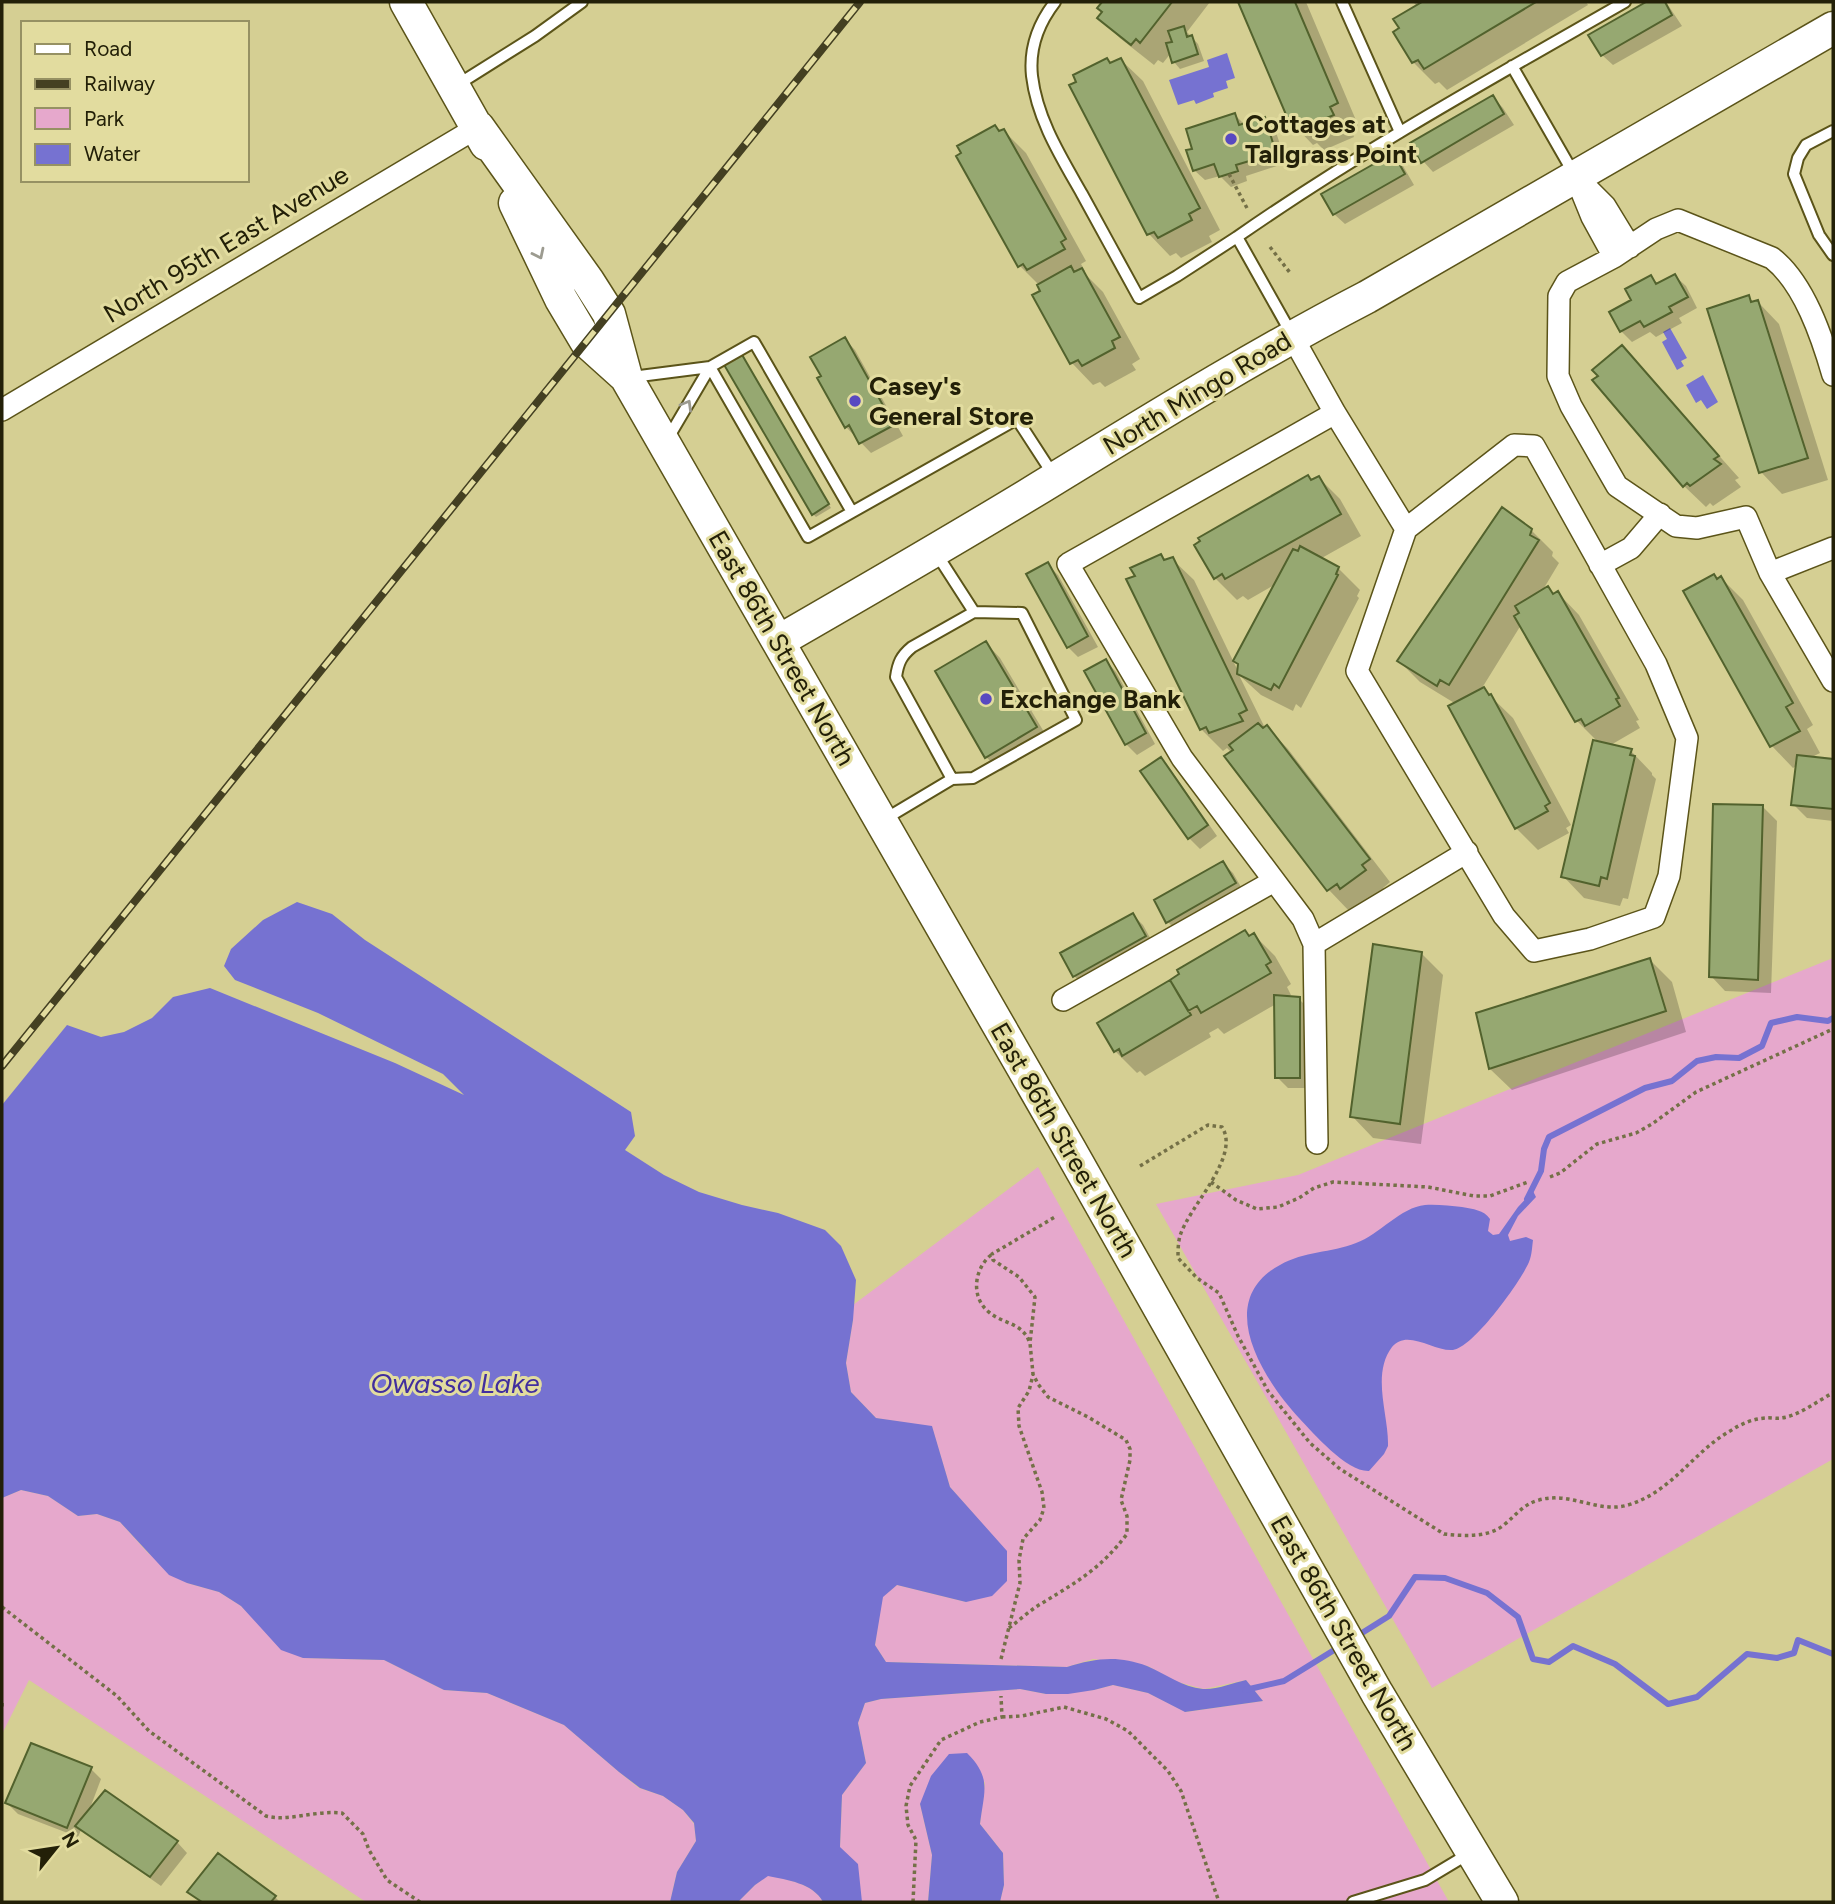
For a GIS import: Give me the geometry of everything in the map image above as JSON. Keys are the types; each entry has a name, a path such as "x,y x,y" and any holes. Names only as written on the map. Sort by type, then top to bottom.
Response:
{"street":[{"name":"East 86th Street North","path":"406,2 478,127 561,299 586,341 626,377 882,821 1377,1693 1502,1902"},
{"name":"North Mingo Road","path":"779,641 935,551 1166,409 1292,336 1367,297 1833,28"},
{"name":"North 95th East Avenue","path":"2,410 478,127"},
{"path":"1575,176 1605,206 1622,252"},
{"path":"1833,375 1820,329 1784,267 1772,258 1678,220 1656,229 1622,252 1567,282 1559,296 1558,376 1571,406 1618,486 1676,526 1697,528 1745,517 1770,573 1833,681"},
{"path":"1292,336 1335,413 1406,529"},
{"path":"1317,1143 1314,944 1303,919 1182,758 1068,564 1335,413"},
{"path":"1514,445 1534,446 1601,565 1656,664 1687,738 1669,876 1654,917 1590,939 1534,951 1504,916 1356,671 1406,529 1514,445"},
{"path":"1601,565 1631,548 1660,514"},
{"path":"1770,573 1833,548"},
{"path":"1314,944 1467,852"},
{"path":"1063,1000 1274,881"}],"lane":[{"path":"454,86 535,36 582,2"},
{"path":"1055,2 1037,29 1033,51 1032,75 1039,108 1056,148 1139,298 1400,132 1625,2"},
{"path":"1342,2 1400,132"},
{"path":"1512,66 1575,176"},
{"path":"1833,131 1806,145 1798,158 1794,174 1819,235 1833,255"},
{"path":"1237,237 1292,336"},
{"path":"626,377 710,367 754,342 852,512"},
{"path":"665,444 710,367"},
{"path":"710,367 808,537 1017,419 1055,478"},
{"path":"935,551 974,612"},
{"path":"882,821 951,779 973,778 1076,720 1022,613 974,612 904,654 898,665 896,677 951,779"},
{"path":"1353,1902 1424,1880 1473,1852"}],"path":[{"path":"1229,174 1248,210"},
{"path":"1270,247 1291,274"},
{"path":"1550,1177 1560,1173 1597,1144 1636,1133 1652,1124 1696,1092 1833,1029"},
{"path":"1140,1166 1208,1125 1222,1127 1227,1135 1227,1146 1211,1182 1180,1235 1178,1258 1197,1278 1219,1293 1238,1336 1268,1391 1310,1443 1340,1469 1444,1534 1462,1536 1494,1531 1525,1505 1542,1499 1580,1500 1599,1506 1625,1506 1647,1498 1666,1486 1706,1448 1728,1432 1749,1421 1781,1418 1798,1413 1833,1393"},
{"path":"1211,1182 1236,1200 1257,1209 1278,1207 1314,1188 1333,1182 1428,1187 1474,1196 1490,1196 1528,1182"},
{"path":"1030,1343 1026,1333 1019,1327 989,1313 977,1293 979,1270 992,1254 1055,1217"},
{"path":"992,1254 993,1260 1019,1277 1035,1297 1030,1343 1033,1374 1029,1391 1018,1408 1019,1426 1042,1492 1044,1508 1040,1520 1023,1539 1019,1560 1020,1583 1001,1659"},
{"path":"1009,1628 1041,1603 1078,1582 1102,1564 1127,1534 1127,1516 1121,1500 1130,1460 1130,1449 1126,1440 1048,1397 1033,1374"},
{"path":"2,1607 117,1696 160,1739 266,1816 280,1819 323,1811 342,1813 363,1834 387,1880 420,1902"},
{"path":"1001,1696 1002,1717"},
{"path":"2,1703 2,1709"},
{"path":"913,1902 916,1840 908,1825 906,1806 910,1786 941,1740 980,1722 1064,1707 1106,1719 1128,1731 1168,1771 1181,1791 1219,1902"}],"green space":[{"path":"1833,958 1833,1459 1432,1688 1156,1204 1298,1175"},
{"path":"1038,1167 1449,1902 1000,1902 1004,1885 1003,1853 980,1824 985,1782 920,1804 932,1855 928,1902 862,1902 840,1847 842,1795 866,1763 858,1723 865,1703 881,1699 1020,1689 1046,1694 1094,1690 1113,1685 1148,1693 1186,1712 1263,1701 1246,1680 1204,1689 1174,1681 1148,1666 1093,1659 1067,1667 886,1662 875,1645 882,1597 897,1585 966,1602 1007,1552 950,1487 932,1427 876,1418 851,1392 846,1363 853,1305"},
{"path":"21,1490 48,1496 78,1516 97,1514 120,1522 148,1553 187,1583 219,1592 241,1606 261,1626 303,1658 384,1660 444,1690 487,1693 564,1725 639,1788 663,1796 683,1810 694,1824 696,1841 677,1872 670,1902 366,1902 29,1680 2,1734 2,1498"},
{"path":"768,1875 806,1886 823,1902 738,1902"}],"water":[{"path":"1227,53 1235,78 1226,81 1228,88 1213,93 1214,97 1196,104 1194,100 1178,105 1169,80 1209,67 1207,60"},
{"path":"1670,328 1687,358 1681,361 1684,366 1677,370 1662,342 1667,339 1663,332"},
{"path":"1703,375 1718,402 1707,409 1701,400 1696,403 1686,385"},
{"name":"Owasso Lake","path":"297,902 332,914 365,940 631,1112 635,1136 625,1150 664,1175 699,1192 778,1213 825,1230 841,1246 856,1280 846,1363 851,1392 876,1418 932,1426 950,1487 1007,1551 1007,1581 992,1596 966,1602 897,1585 883,1597 875,1645 886,1662 1067,1667 1097,1660 1127,1660 1195,1688 1213,1688 1246,1680 1263,1701 1185,1712 1148,1693 1113,1685 1068,1694 1046,1694 1020,1689 881,1699 865,1703 858,1723 866,1763 842,1795 840,1847 858,1864 862,1902 823,1902 806,1886 768,1876 738,1902 670,1902 677,1872 696,1841 694,1823 683,1810 663,1796 640,1788 564,1725 487,1693 444,1690 384,1660 303,1658 281,1650 241,1606 219,1592 169,1575 120,1522 97,1514 78,1516 48,1496 21,1490 2,1498 2,1105 67,1025 101,1037 124,1032 152,1018 173,997 210,988 395,1063 464,1095 443,1074 318,1013 235,980 224,966 231,949 263,920"},
{"path":"1533,1191 1536,1197 1518,1216 1508,1235 1510,1241 1526,1237 1533,1240 1529,1262 1507,1297 1473,1338 1453,1350 1413,1340 1398,1342 1392,1347 1386,1358 1382,1382 1388,1446 1369,1471 1360,1470 1341,1459 1285,1402 1260,1362 1251,1340 1247,1319 1250,1299 1260,1280 1289,1260 1356,1243 1407,1211 1425,1205 1478,1210 1490,1219 1488,1231 1493,1235 1499,1234"},
{"path":"967,1753 983,1778 980,1824 1003,1853 1004,1885 1000,1902 928,1902 932,1855 920,1804 931,1776 949,1754"}],"building":[{"path":"1102,2 1172,2 1140,43 1136,39 1131,45 1097,18 1102,12 1097,8"},
{"path":"1238,2 1295,2 1338,103 1330,107 1334,115 1300,129 1297,121 1290,124"},
{"path":"1422,2 1536,2 1424,69 1418,60 1412,63 1393,32 1399,28 1393,19"},
{"path":"1646,2 1665,2 1672,15 1601,56 1588,35"},
{"path":"1184,26 1187,37 1192,35 1198,54 1172,63 1166,43 1172,42 1168,31"},
{"path":"1107,58 1110,63 1121,58 1200,208 1189,214 1192,220 1158,238 1154,232 1147,235 1069,85 1076,82 1073,75"},
{"path":"1493,95 1504,114 1421,163 1410,143"},
{"name":"Cottages at Tallgrass Point","path":"1235,113 1239,125 1265,117 1276,153 1236,165 1238,171 1219,177 1214,164 1193,171 1186,150 1192,149 1186,129"},
{"path":"995,125 999,131 1004,129 1066,239 1061,242 1065,249 1027,270 1023,264 1018,267 956,156 961,153 957,146"},
{"path":"1393,153 1405,174 1333,215 1321,194"},
{"path":"1071,266 1074,272 1082,268 1120,337 1112,341 1115,348 1082,366 1078,360 1070,364 1032,295 1040,291 1037,285"},
{"path":"1675,274 1688,297 1669,307 1672,312 1644,327 1640,321 1620,332 1609,312 1631,300 1625,289 1651,275 1656,284"},
{"path":"1749,295 1751,302 1758,300 1808,458 1759,473 1707,309"},
{"name":"Casey's General Store","path":"845,337 894,425 859,444 849,425 845,428 817,378 821,376 810,357"},
{"path":"1622,345 1719,456 1714,459 1721,464 1690,486 1687,483 1683,487 1592,380 1598,376 1592,370"},
{"path":"741,353 829,504 812,515 723,363"},
{"path":"1308,475 1311,480 1319,476 1341,514 1225,579 1222,574 1214,579 1194,545 1200,541 1198,538"},
{"path":"1502,507 1532,529 1530,535 1539,540 1449,685 1440,680 1437,686 1397,661"},
{"path":"1300,546 1339,567 1336,574 1338,575 1279,688 1274,684 1271,690 1237,674 1238,664 1233,661 1293,549 1298,551"},
{"path":"1161,554 1164,560 1173,557 1247,710 1239,714 1243,721 1209,733 1206,727 1200,730 1126,579 1135,576 1130,568"},
{"path":"1048,562 1088,636 1067,648 1026,574"},
{"path":"1714,574 1717,579 1721,576 1793,703 1786,707 1800,731 1770,747 1683,591"},
{"path":"1548,586 1553,594 1558,591 1619,698 1616,699 1620,706 1585,726 1581,719 1575,722 1514,616 1519,613 1515,606"},
{"name":"Exchange Bank","path":"986,641 1037,727 985,758 935,671"},
{"path":"1106,659 1146,733 1125,745 1084,671"},
{"path":"1484,687 1489,695 1491,694 1550,803 1545,806 1548,811 1515,829 1448,706"},
{"path":"1258,723 1263,728 1267,725 1370,859 1362,865 1366,870 1340,889 1337,884 1327,891 1224,756 1233,750 1229,745"},
{"path":"1593,740 1632,749 1630,755 1635,756 1607,879 1601,877 1599,886 1561,877"},
{"path":"1797,755 1833,759 1833,809 1791,805"},
{"path":"1161,757 1208,825 1188,839 1140,771"},
{"path":"1713,804 1763,805 1758,980 1709,977"},
{"path":"1223,861 1236,883 1166,923 1154,900"},
{"path":"1133,913 1146,936 1073,977 1060,953"},
{"path":"1245,930 1249,936 1254,933 1271,962 1266,965 1271,973 1201,1013 1197,1006 1188,1011 1170,980 1179,974 1177,970"},
{"path":"1373,944 1422,952 1400,1124 1350,1117"},
{"path":"1650,958 1666,1011 1489,1069 1476,1013"},
{"path":"1170,980 1191,1015 1122,1056 1119,1049 1114,1052 1097,1023"},
{"path":"1274,995 1300,997 1300,1078 1275,1078"},
{"path":"31,1743 92,1767 67,1828 5,1803"},
{"path":"105,1790 178,1841 150,1877 75,1826"},
{"path":"218,1853 276,1896 271,1902 202,1902 187,1892"}],"waterway":[{"path":"1527,1199 1541,1171 1544,1149 1549,1137 1645,1088 1672,1081 1697,1061 1716,1057 1739,1058 1762,1046 1771,1023 1797,1017 1828,1021 1833,1018"},
{"path":"1354,1638 1389,1616 1415,1577 1445,1578 1487,1593 1518,1617 1533,1659 1549,1662 1573,1646 1615,1664 1668,1704 1697,1697 1747,1654 1777,1658 1794,1653 1798,1640 1833,1654"},
{"path":"1245,1690 1284,1681 1339,1647"}],"railway":[{"path":"2,1066 860,2"}],"place":[{"name":"Cottages at Tallgrass Point","path":"1231,139"},
{"name":"Casey's General Store","path":"855,401"},
{"name":"Exchange Bank","path":"986,699"}]}
